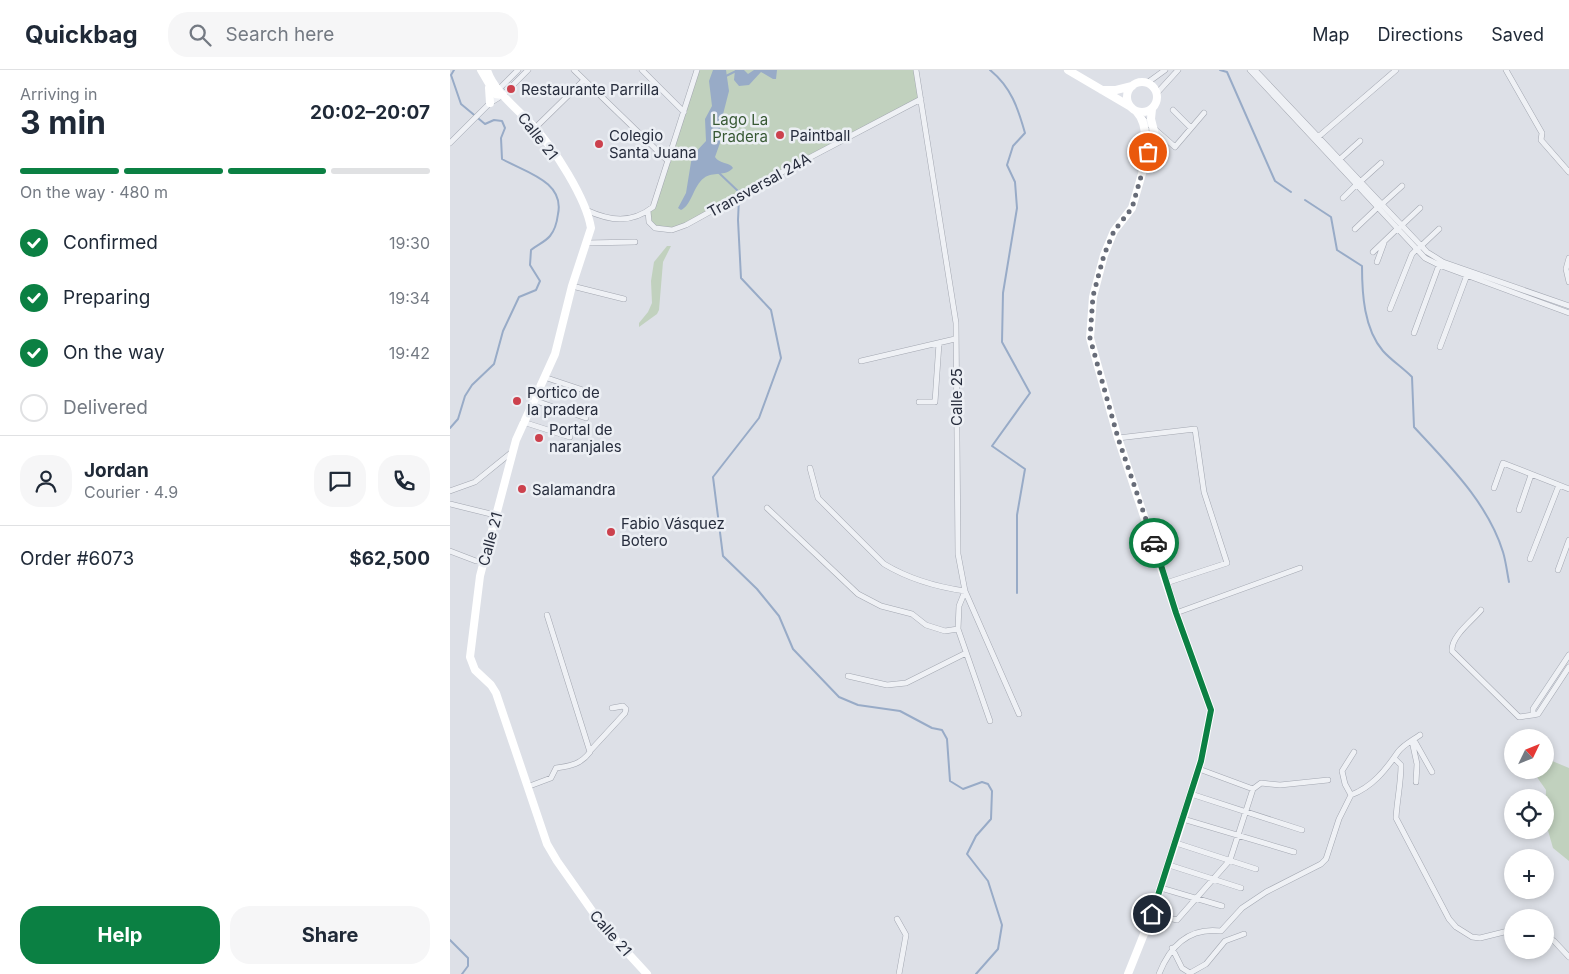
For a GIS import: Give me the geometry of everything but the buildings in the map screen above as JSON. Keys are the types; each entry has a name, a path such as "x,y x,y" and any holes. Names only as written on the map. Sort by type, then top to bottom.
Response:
{"street":[{"path":"481,70 495,98"},
{"path":"487,70 495,98"},
{"path":"495,98 518,70"},
{"path":"450,143 495,98 528,70"},
{"path":"574,70 668,161"},
{"path":"642,70 684,112"},
{"path":"586,210 609,219 619,220 648,212 656,203 697,70"},
{"name":"Calle 25","path":"916,70 956,323 958,554 965,591 1019,714"},
{"path":"1068,70 1133,108 1143,112 1152,109"},
{"path":"1100,89 1116,90 1139,83 1147,83 1165,70"},
{"path":"1128,974 1152,914 1176,843 1199,769 1211,710 1176,613 1118,438 1091,347 1093,296 1104,255 1114,231 1132,208 1136,199 1148,152 1153,145 1152,109 1157,102 1157,93 1161,86 1178,70"},
{"path":"1250,70 1418,248 1439,265 1569,313"},
{"path":"1256,70 1316,139 1340,160 1358,184"},
{"path":"1316,139 1396,70"},
{"path":"1506,70 1542,133 1541,140 1569,172"},
{"path":"535,128 584,80"},
{"path":"1147,83 1157,93"},
{"path":"1132,86 1128,99 1133,108 1175,147 1204,113"},
{"name":"Calle 21","path":"495,98 535,128 569,176 586,210 591,228 572,286 554,354 523,422 495,515 480,576 470,657 475,670 491,685 496,693 547,844 602,925 647,974"},
{"name":"Transversal 24A","path":"648,212 649,222 655,228 664,230 686,225 768,179 921,99"},
{"path":"1173,110 1192,128"},
{"path":"1142,117 1145,123 1144,142 1148,152"},
{"path":"1340,160 1360,141"},
{"path":"1343,198 1381,163"},
{"path":"1355,229 1402,186"},
{"path":"1372,252 1420,208"},
{"path":"1390,308 1412,254 1439,229"},
{"path":"1377,262 1385,240"},
{"path":"587,243 635,242"},
{"path":"1418,248 1443,262 1569,306"},
{"path":"1569,258 1566,269 1569,282"},
{"path":"1414,333 1439,265"},
{"path":"1440,347 1467,275"},
{"path":"572,286 624,299"},
{"path":"861,361 956,339"},
{"path":"919,402 935,402 939,343"},
{"path":"543,376 595,394"},
{"path":"532,400 586,418"},
{"path":"523,422 570,437"},
{"path":"1118,438 1195,429 1204,492 1227,563 1166,583"},
{"path":"450,491 475,482 513,452"},
{"path":"1494,488 1503,463 1569,489"},
{"path":"810,468 818,498 884,564 894,570 938,587 965,591 959,606 958,630 990,721"},
{"path":"1519,510 1531,474"},
{"path":"1530,559 1559,485"},
{"path":"450,504 495,515"},
{"path":"767,508 858,594 881,606 912,614 926,625 945,631 958,630"},
{"path":"1558,570 1569,540"},
{"path":"450,551 476,561"},
{"path":"1176,613 1300,568"},
{"path":"1482,610 1456,638 1452,645 1452,651 1519,717 1538,714 1569,667"},
{"path":"547,615 590,752"},
{"path":"848,676 887,686 906,683 966,653"},
{"path":"1533,715 1532,709 1569,655"},
{"path":"527,788 551,778 556,768 574,766 583,760 625,713 626,709 623,706 612,708"},
{"path":"1158,974 1172,948 1192,933 1221,931 1242,908 1266,892 1321,864 1326,859 1339,819 1351,795 1366,789 1395,759 1399,751 1420,735"},
{"path":"1413,740 1432,772"},
{"path":"1413,740 1417,764 1416,782"},
{"path":"1351,795 1345,784 1342,771 1354,752"},
{"path":"1395,759 1401,764 1396,818 1449,919 1472,937 1480,938 1504,932"},
{"path":"1199,769 1253,789"},
{"path":"1152,914 1177,920 1230,860 1253,789 1261,783 1280,785 1328,780"},
{"path":"1191,794 1302,830"},
{"path":"1183,819 1294,852"},
{"path":"1176,843 1256,869"},
{"path":"1169,864 1241,888"},
{"path":"1161,888 1222,906"},
{"path":"897,919 906,935 899,974"},
{"path":"1221,931 1225,941"},
{"path":"1172,948 1182,968 1190,973 1206,964 1225,941 1244,934"},
{"path":"1554,941 1569,957"}],"green space":[{"name":"Lago La Pradera","path":"697,70 916,70 921,99 686,225 672,230 652,226 648,211 653,207"},
{"path":"667,246 671,246 663,262 659,310 657,314 639,327 639,323 648,312 652,303 651,281 654,262"},
{"path":"1554,762 1569,768 1569,861 1553,848 1550,839 1554,839 1554,789 1545,789 1538,779 1554,779"}],"water":[{"path":"713,70 726,70 729,91 720,126 720,143 715,157 733,168 730,171 708,176 700,181 688,204 681,210 678,208 686,193 692,156 706,141 705,119 712,106 709,81"},
{"path":"735,70 744,70 748,74 754,70 777,70 776,79 761,72 749,85 739,86 734,80"}],"waterway":[{"path":"450,428 458,419 465,396 472,385 494,364 503,331 519,297 536,290 540,281 530,265 531,250 546,240 553,231 557,220 559,203 555,193 541,179 502,159 501,138 505,128 502,121 494,120 485,124 461,104 451,75 454,70"},
{"path":"726,76 738,70"},
{"path":"990,70 1003,83 1013,98 1025,133 1013,146 1007,165 1015,182 1017,208 1003,293 1002,342 1030,393 992,446 1025,469 1017,515 1017,593"},
{"path":"1220,70 1227,72 1275,181 1291,192"},
{"path":"718,172 740,193"},
{"path":"739,198 738,220 741,278 771,310 781,358 759,418 713,477 723,556 757,589 779,616 793,649 839,697 858,705 900,711 932,728 942,730 947,739 950,781 963,789 982,782 988,784 992,791 991,819 976,836 967,854 988,881 1002,925 998,949 976,974"},
{"path":"1305,200 1331,217 1337,250 1362,266 1365,311 1372,332 1383,351 1412,377 1414,427 1466,485 1488,517 1503,552 1509,582"},
{"path":"450,940 468,958 468,966 462,974"}],"way so far":[{"path":"1148,152 1136,199 1132,208 1114,231 1104,255 1093,296 1090,338 1118,438 1154,543"}],"place":[{"name":"Restaurante Parrilla","path":"511,89"},
{"name":"Paintball","path":"780,135"},
{"name":"Colegio Santa Juana","path":"599,144"},
{"name":"Portico de la pradera","path":"517,401"},
{"name":"Portal de naranjales","path":"539,438"},
{"name":"Salamandra","path":"522,489"},
{"name":"Fabio Vásquez Botero","path":"611,532"}],"route":[{"path":"1152,914 1201,761 1211,710 1210,702 1176,613 1154,543"}]}
